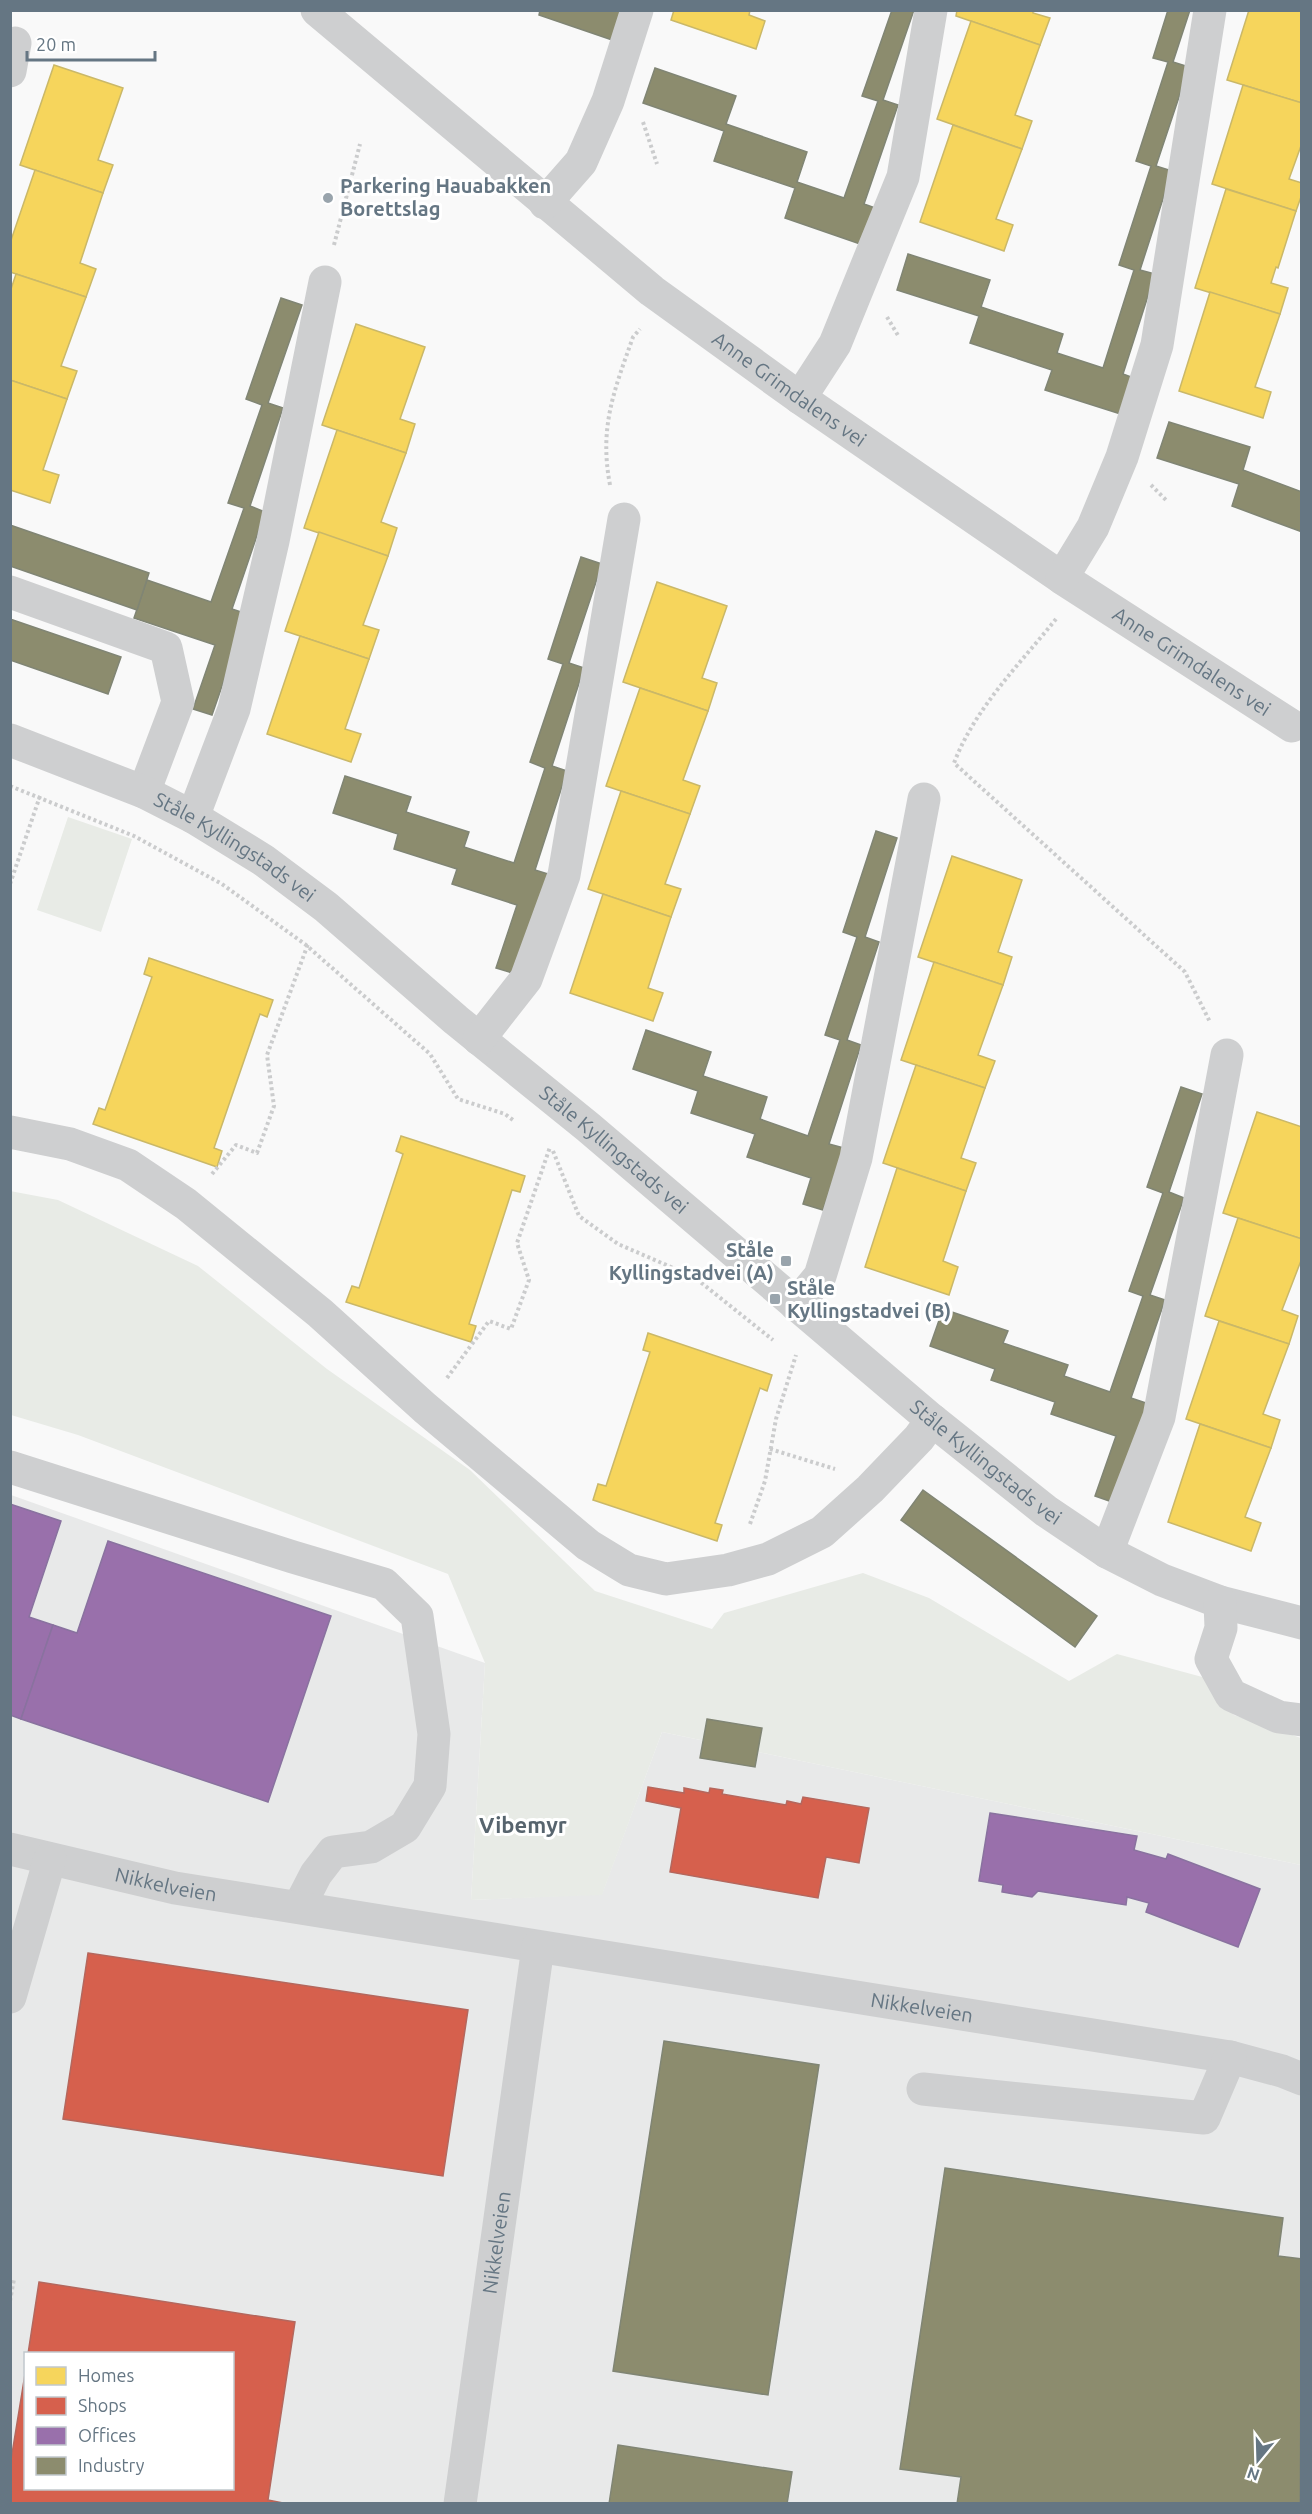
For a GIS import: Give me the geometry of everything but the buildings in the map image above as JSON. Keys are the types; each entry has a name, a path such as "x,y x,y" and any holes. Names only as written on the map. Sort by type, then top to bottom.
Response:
{"street":[{"name":"Anne Grimdalens vei","path":"318,10 664,300 800,398 1071,584 1292,726"},
{"path":"546,203 581,162 608,101 637,10"},
{"path":"800,398 835,344 903,177 931,10"},
{"path":"1071,584 1122,457 1156,345 1210,10"},
{"path":"193,817 234,709 273,541 325,282"},
{"path":"479,1039 526,979 564,875 624,519"},
{"path":"10,592 166,648 178,702 144,792"},
{"name":"Ståle Kyllingstads vei","path":"10,740 144,792 193,817 263,860 327,907 479,1039 588,1127 932,1420 1046,1511 1107,1552 1162,1580 1220,1602 1302,1623"},
{"path":"796,1305 820,1276 856,1158 924,799"},
{"path":"1107,1552 1159,1417 1227,1055"},
{"path":"10,1132 70,1144 128,1165 195,1212 320,1314 425,1408 588,1545 629,1570 666,1579 728,1570 768,1559 822,1532 870,1489 919,1438 932,1420"},
{"path":"10,1467 384,1584 417,1616 434,1734 429,1786 405,1827 371,1847 333,1852 316,1874 299,1907"},
{"path":"1220,1602 1221,1628 1211,1659 1231,1695 1279,1717 1302,1720"},
{"name":"Nikkelveien","path":"10,1849 176,1888 1230,2058 1282,2071 1302,2079"},
{"path":"10,1997 50,1859"},
{"name":"Nikkelveien","path":"460,2504 538,1947"},
{"path":"923,2089 1204,2118 1230,2058"}],"path":[{"path":"640,116 657,164"},
{"path":"325,282 360,144"},
{"path":"624,519 613,501 606,456 610,406 633,337 664,300"},
{"path":"1071,584 978,715 954,763 1185,972 1227,1055"},
{"path":"10,786 134,836 222,884 307,946 430,1054 458,1099 505,1114 514,1121"},
{"path":"10,884 43,788"},
{"path":"236,1145 257,1153 271,1116 274,1106 267,1055 310,936"},
{"path":"425,1408 489,1321 511,1329 529,1280 517,1243 554,1138"},
{"path":"542,1140 551,1146 579,1216 618,1244 694,1277 777,1342"},
{"path":"747,1532 765,1481 776,1419 799,1347"},
{"path":"786,1350 795,1357"},
{"path":"770,1449 852,1475 870,1489"},
{"path":"10,2301 14,2279"}],"shaded area":[{"path":"68,817 132,839 101,932 37,910"},
{"path":"10,1191 58,1200 198,1266 327,1369 470,1470 595,1591 712,1629 724,1613 863,1573 929,1598 1069,1681 1117,1654 1206,1678 1234,1715 1301,1738 1301,1865 662,1732 602,1895 471,1900 485,1663 448,1574 78,1435 11,1415"},
{"path":"11,1495 485,1663 471,1900 602,1894 662,1732 1301,1865 1301,2503 11,2504"}],"place":[{"name":"Parkering Hauabakken Borettslag","path":"328,198"},
{"name":"Ståle Kyllingstadvei (A)","path":"786,1261"},
{"name":"Ståle Kyllingstadvei (B)","path":"775,1299"}],"district":[{"name":"Vibemyr","path":"523,1825"}]}
